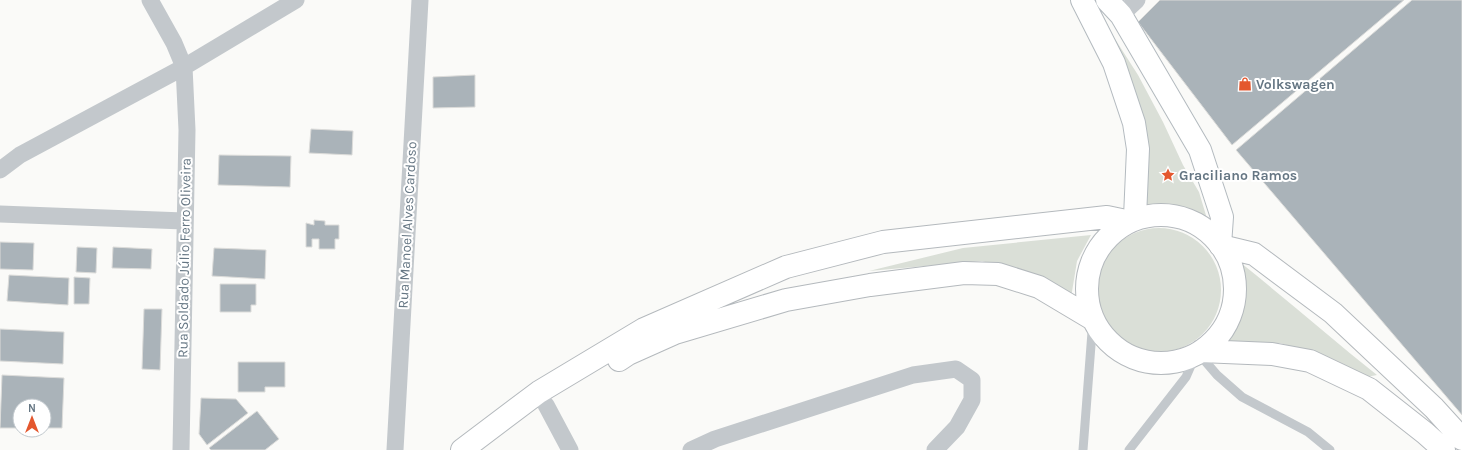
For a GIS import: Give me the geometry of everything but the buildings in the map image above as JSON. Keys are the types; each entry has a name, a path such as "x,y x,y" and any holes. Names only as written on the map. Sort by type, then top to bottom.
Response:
{"main road":[{"path":"1082,0 1114,63 1134,123 1138,149 1130,219 1093,255 1086,297 1093,321"},
{"path":"1114,8 1200,150 1222,217 1221,246"},
{"path":"462,450 539,392 644,330 786,267 883,242 1108,217 1130,219 1167,215 1189,220 1209,232 1221,246 1233,271 1235,294 1230,316 1218,336 1198,352"},
{"path":"1221,246 1254,254 1333,313 1434,408 1462,439"},
{"path":"488,430 546,405 628,354 675,333 786,300 870,285 964,273 998,274 1039,287 1093,321 1119,351 1138,360 1160,363 1198,352 1272,354 1310,360 1369,389 1444,450"}],"street":[{"path":"150,0 174,43 184,67"},
{"path":"0,170 20,155 184,67 296,0"},
{"name":"Rua Manoel Alves Cardoso","path":"395,450 420,0"},
{"path":"1114,8 1137,0"},
{"name":"Rua Soldado Júlio Ferro Oliveira","path":"181,450 186,130 184,67"},
{"path":"0,214 184,221"},
{"path":"691,450 715,439 913,375 956,369 972,380 972,400 957,427 935,450"},
{"path":"546,405 570,450"}],"lane":[{"path":"1084,450 1093,321"},
{"path":"1129,450 1186,377 1198,352 1217,375 1242,397 1308,432 1330,450"}],"shaded area":[{"name":"Graciliano Ramos","path":"1115,39 1138,75 1163,122 1183,165 1199,192 1208,222 1170,207 1146,208 1108,40"},
{"path":"1159,228 1171,229 1183,233 1203,246 1216,266 1220,278 1220,302 1216,314 1203,334 1183,347 1171,351 1159,352 1147,351 1135,347 1115,334 1102,314 1098,302 1097,290 1098,278 1102,266 1115,246 1135,233 1147,229"},
{"path":"1091,235 1077,261 1071,298 1033,276 982,261 869,271 963,248"},
{"path":"1241,263 1377,375 1361,378 1322,356 1280,343 1226,343 1235,327 1244,294"}],"place":[{"name":"Volkswagen","path":"1245,84"},
{"name":"Graciliano Ramos","path":"1168,175"}]}
